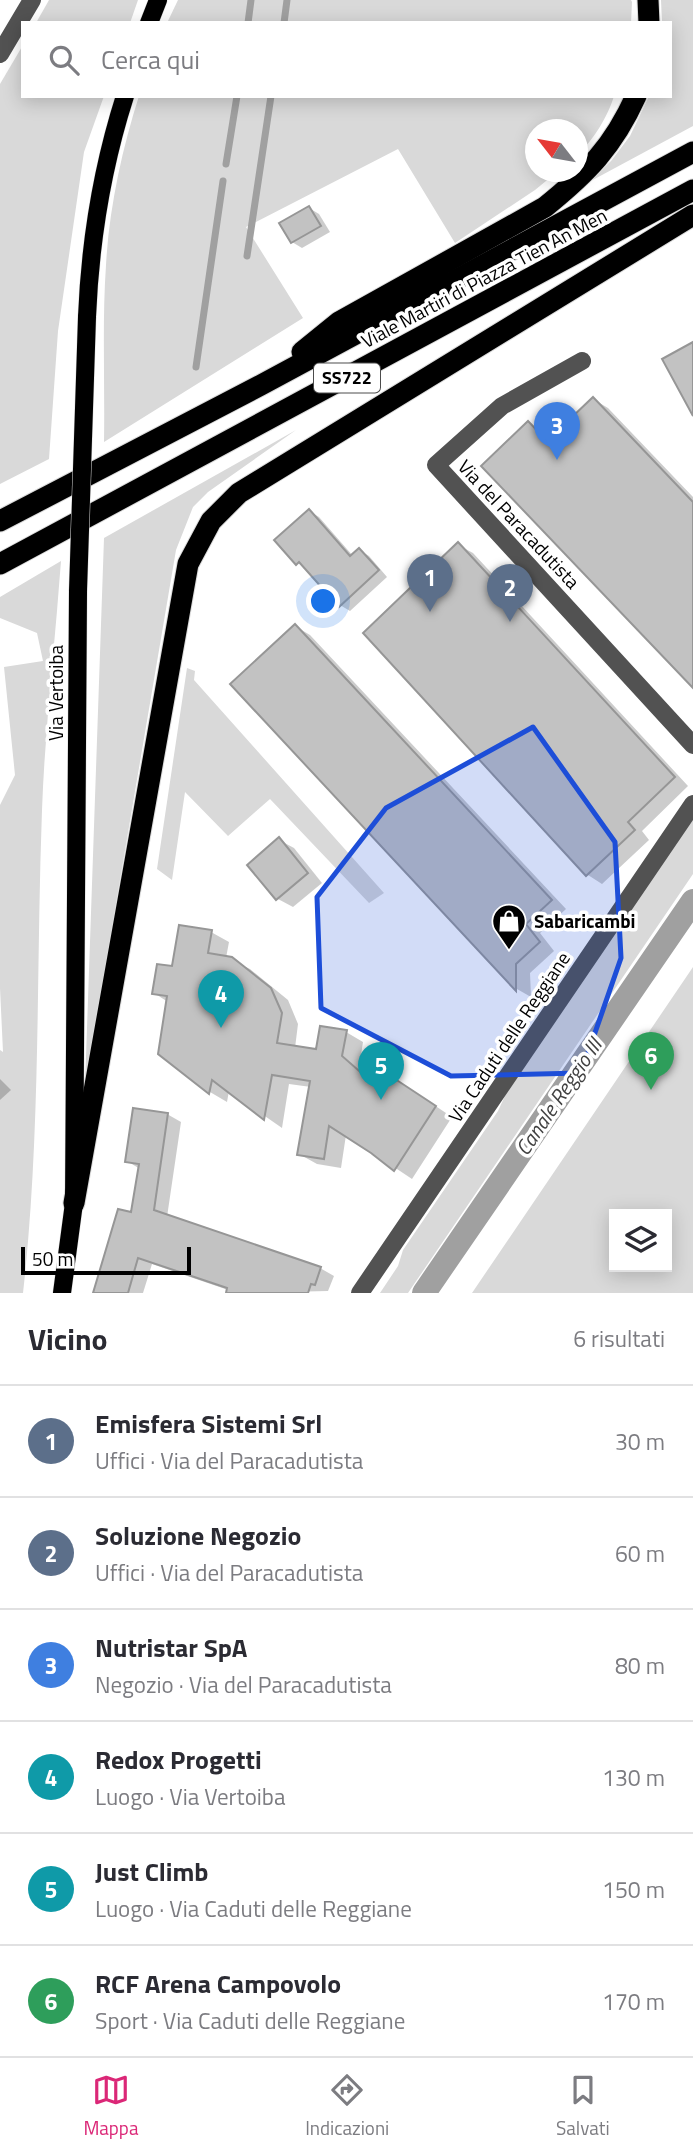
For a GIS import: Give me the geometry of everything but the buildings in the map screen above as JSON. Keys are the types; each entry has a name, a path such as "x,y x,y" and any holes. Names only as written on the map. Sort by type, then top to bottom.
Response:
{"highway":[{"path":"648,0 649,21"},
{"name":"SS722","path":"261,385 339,322 545,207 575,183 601,156 625,120 635,98"},
{"name":"Viale Martiri di Piazza Tien An Men","path":"0,521 261,385 693,152"},
{"name":"Viale Martiri di Piazza Tien An Men","path":"0,564 693,190"},
{"path":"74,1203 188,564 211,521 239,494 693,215"}],"main road":[{"path":"150,21 158,0"},
{"name":"Via Vertoiba","path":"62,1293 74,1203 78,591 87,317 95,232 106,165 124,98"}],"street":[{"path":"0,54 25,2"},
{"name":"Via del Paracadutista","path":"582,361 502,406 436,465 693,745"},
{"name":"Via Caduti delle Reggiane","path":"360,1293 693,804"}],"highlighted area":[{"path":"533,727 615,842 621,958 581,1073 451,1076 321,1008 317,897 386,808"}],"shaded area":[{"path":"49,0 138,0 131,21 37,21"},
{"path":"178,0 632,2 631,21 168,21"},
{"path":"661,0 693,0 693,126 589,182 611,161 630,136 648,98 672,98 672,21 662,21"},
{"path":"21,48 21,98 103,98 84,152 58,331 49,459 0,484 0,84"},
{"path":"138,98 613,98 608,112 588,143 588,119 525,119 525,182 545,182 455,243 398,149 246,227 303,318 104,442 104,309 110,222 117,179"},
{"path":"296,430 208,492 193,507 176,550 85,1086 104,538"},
{"path":"61,561 43,779 35,1112 29,1233 23,1293 0,1293 0,1050 3,1052 0,988 0,805 15,775 4,667 43,661 37,633 0,618 0,597"},
{"path":"187,668 195,671 194,680 384,893 369,903 270,799 228,836 185,792 172,880 157,869"},
{"path":"693,804 693,874 408,1293 380,1293 398,1266 403,1250 498,1111 529,1044"},
{"path":"693,967 693,1293 472,1293"}],"waterway":[{"path":"248,21 251,0"},
{"path":"284,21 287,0"},
{"path":"226,164 237,98"},
{"path":"247,256 271,98"},
{"path":"196,367 223,181"},
{"name":"Canale Reggio III","path":"424,1293 693,901"}],"place":[{"name":"Nutristar SpA","path":"557,460"},
{"name":"Emisfera Sistemi Srl","path":"430,612"},
{"name":"Soluzione Negozio","path":"510,622"},
{"name":"Sabaricambi","path":"509,951"},
{"name":"Redox Progetti","path":"221,1028"},
{"name":"RCF Arena Campovolo","path":"651,1090"},
{"name":"Just Climb","path":"381,1100"}]}
